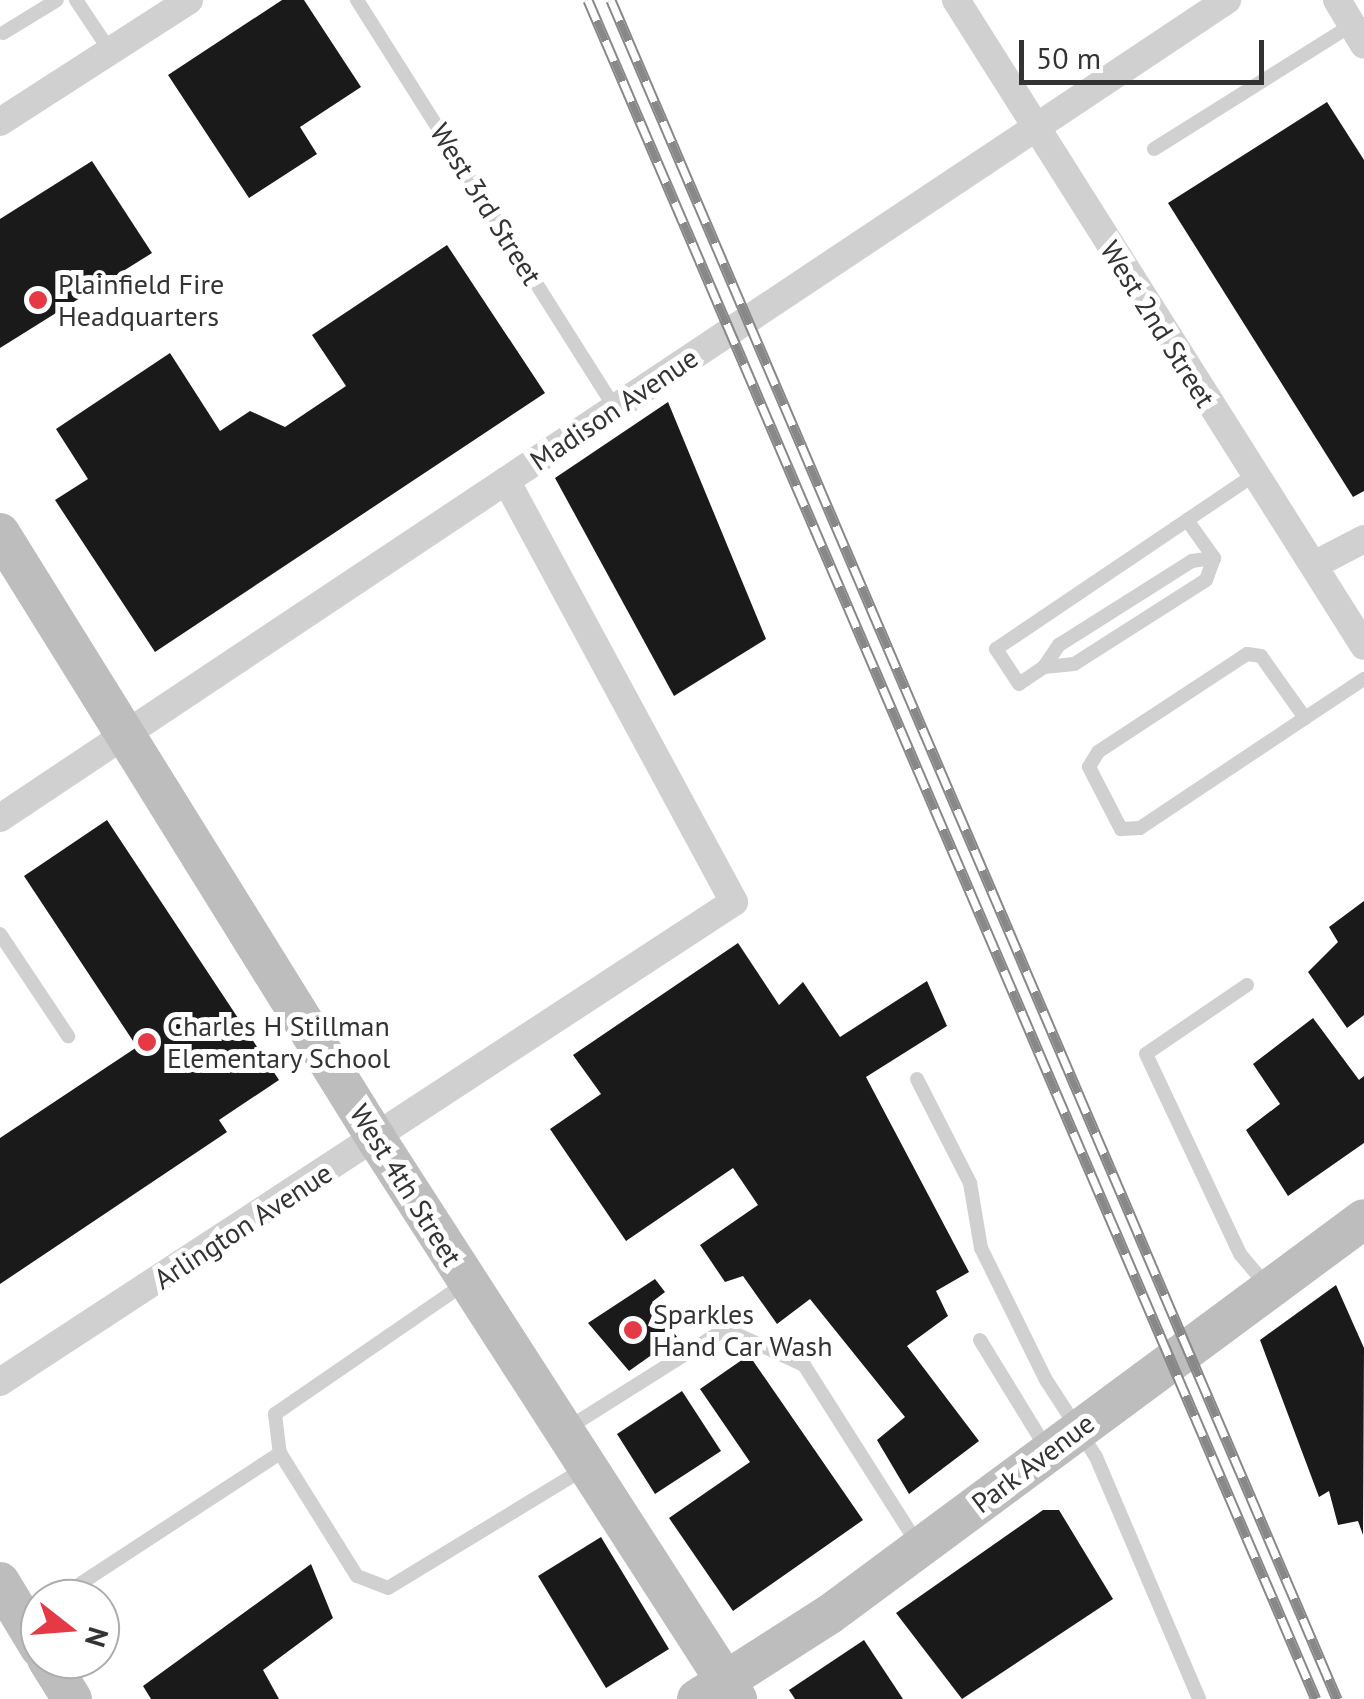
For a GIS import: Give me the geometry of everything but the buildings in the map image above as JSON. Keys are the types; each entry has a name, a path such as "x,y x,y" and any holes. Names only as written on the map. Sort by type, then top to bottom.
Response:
{"main road":[{"name":"West 4th Street","path":"0,532 377,1140 587,1467 719,1692"},
{"name":"Park Avenue","path":"719,1692 1364,1220"},
{"path":"0,1582 20,1608"}],"street":[{"path":"0,122 189,0"},
{"name":"West 2nd Street","path":"956,0 1364,646"},
{"name":"Madison Avenue","path":"0,818 1228,0"},
{"path":"1338,0 1358,35"},
{"name":"Arlington Avenue","path":"0,1382 377,1140 734,902 506,480"},
{"path":"1314,565 1364,539"}],"lane":[{"path":"2,34 57,0"},
{"path":"76,0 110,51"},
{"name":"West 3rd Street","path":"357,0 615,408"},
{"path":"1154,149 1358,35"},
{"path":"1214,558 1192,561 1059,645 1044,667 1019,684 996,649 1254,475"},
{"path":"1188,520 1214,558"},
{"path":"1044,667 1074,664 1206,580 1214,558"},
{"path":"1305,718 1261,656 1247,654 1098,752 1089,767 1120,830 1140,828 1364,679"},
{"path":"0,934 68,1036"},
{"path":"1248,985 1146,1054 1240,1254 1270,1289"},
{"path":"917,1079 970,1183 981,1248 1063,1442"},
{"path":"467,1282 275,1414 280,1452 357,1576 388,1588 399,1588 587,1467"},
{"path":"564,1431 726,1328 804,1365 920,1548"},
{"path":"980,1340 1063,1442 1096,1457 1199,1699"},
{"path":"87,1579 280,1452"}],"railway":[{"path":"588,0 1316,1699"},
{"path":"611,0 1337,1699"}],"place":[{"name":"Plainfield Fire Headquarters","path":"38,300"},
{"name":"Charles H Stillman Elementary School","path":"147,1042"},
{"name":"Sparkles Hand Car Wash","path":"633,1330"}]}
